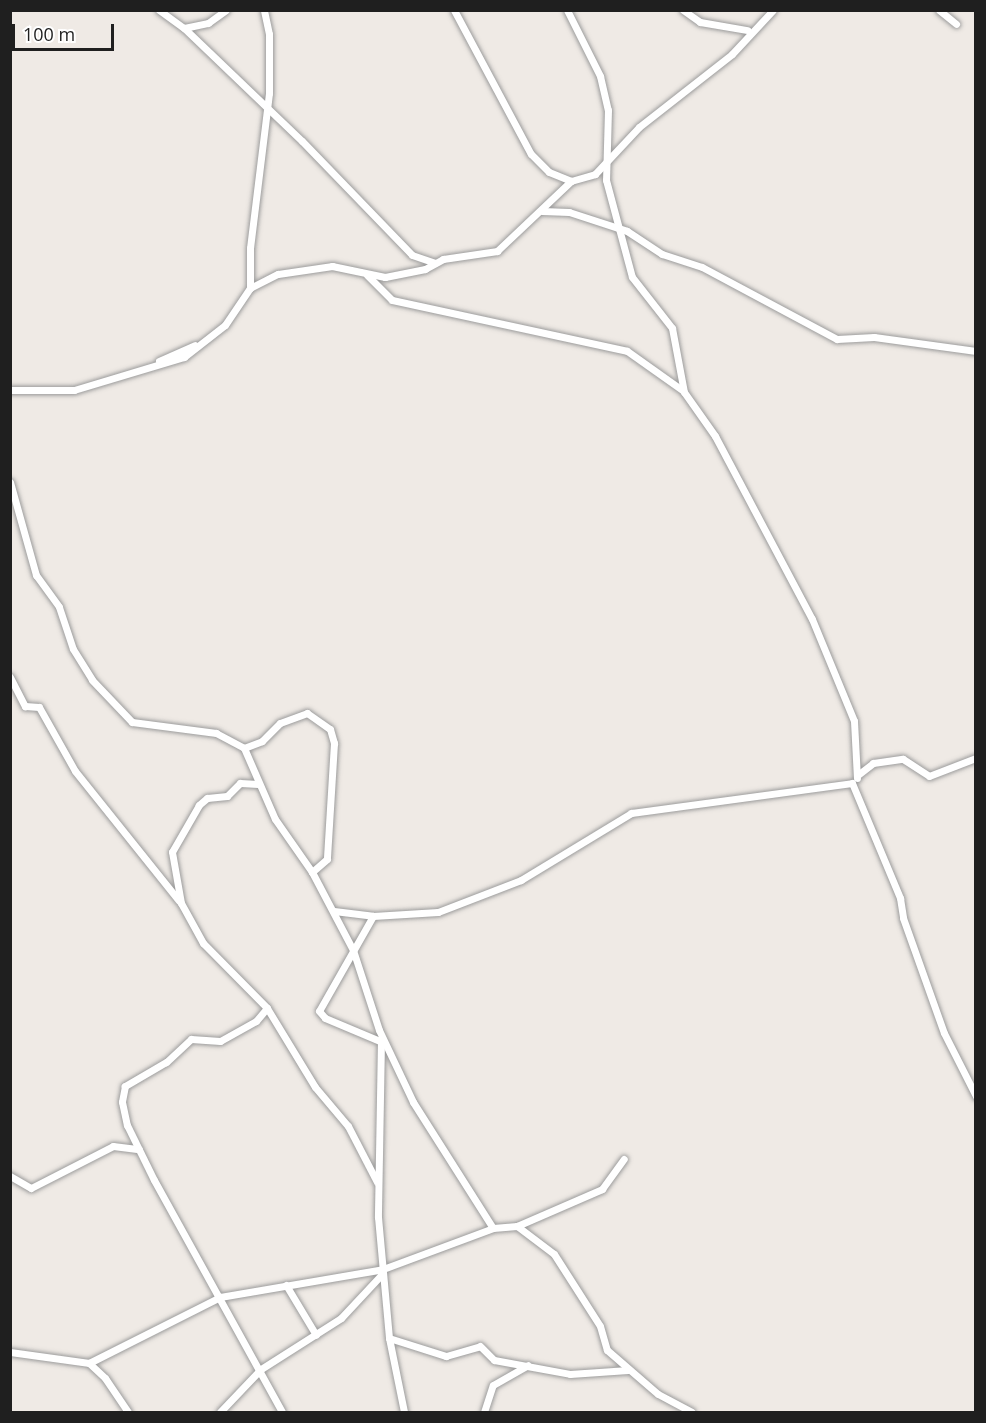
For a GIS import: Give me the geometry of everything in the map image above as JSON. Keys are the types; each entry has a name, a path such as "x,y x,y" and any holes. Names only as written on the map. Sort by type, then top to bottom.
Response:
{"street":[{"path":"159,10 184,28 425,269"},
{"path":"184,28 208,23 226,10"},
{"path":"250,288 249,248 268,111 269,34 264,10"},
{"path":"454,10 531,154 549,172 571,181 586,180 604,160 741,46 773,10"},
{"path":"567,10 600,76 608,110 604,160 616,227 632,278 672,328 684,392"},
{"path":"683,10 700,22 747,30"},
{"path":"939,10 956,24"},
{"path":"418,260 433,264 442,259 497,251 542,211 571,181"},
{"path":"542,211 569,212 616,227 662,254 702,267 787,310 828,336 890,339 975,351"},
{"path":"10,390 74,390 157,362 184,357 225,325 250,288 279,274 343,266 385,277 425,269 442,259"},
{"path":"365,273 392,300 627,351 684,392 715,436 812,619 854,721 855,780 900,898 903,918 944,1034 975,1096"},
{"path":"10,482 36,575 60,607 73,650 92,680 132,722 216,733 244,748 258,784 312,872 352,950 382,1042 377,1182 382,1271 389,1338 404,1413"},
{"path":"10,676 25,706 39,707 75,771 181,903 203,943 267,1008 315,1087 348,1126 377,1182"},
{"path":"244,748 261,741 280,723 307,713 330,729 334,743 327,859 312,872"},
{"path":"334,911 374,916 438,912 520,880 607,824 640,811 855,780 867,765 878,761 903,759 928,776 975,758"},
{"path":"181,903 172,852 199,806 207,798 227,796 240,783 258,784"},
{"path":"374,916 352,950 320,1011 325,1018 382,1042"},
{"path":"267,1008 256,1021 220,1041 191,1039 166,1062 125,1086 123,1110 139,1149 261,1370 282,1413"},
{"path":"379,1030 414,1102 493,1228"},
{"path":"10,1176 31,1188 113,1146 139,1149"},
{"path":"10,1352 89,1363 220,1297 382,1271 493,1228 518,1226 602,1189 624,1159"},
{"path":"518,1226 554,1254 600,1326 607,1350 628,1370 692,1413"},
{"path":"220,1413 261,1370 316,1335 360,1300 382,1271"},
{"path":"286,1285 316,1335"},
{"path":"389,1338 446,1356 480,1346 494,1360 529,1364 570,1374 628,1370"},
{"path":"89,1363 105,1378 128,1413"},
{"path":"484,1413 493,1385 529,1364"}]}
